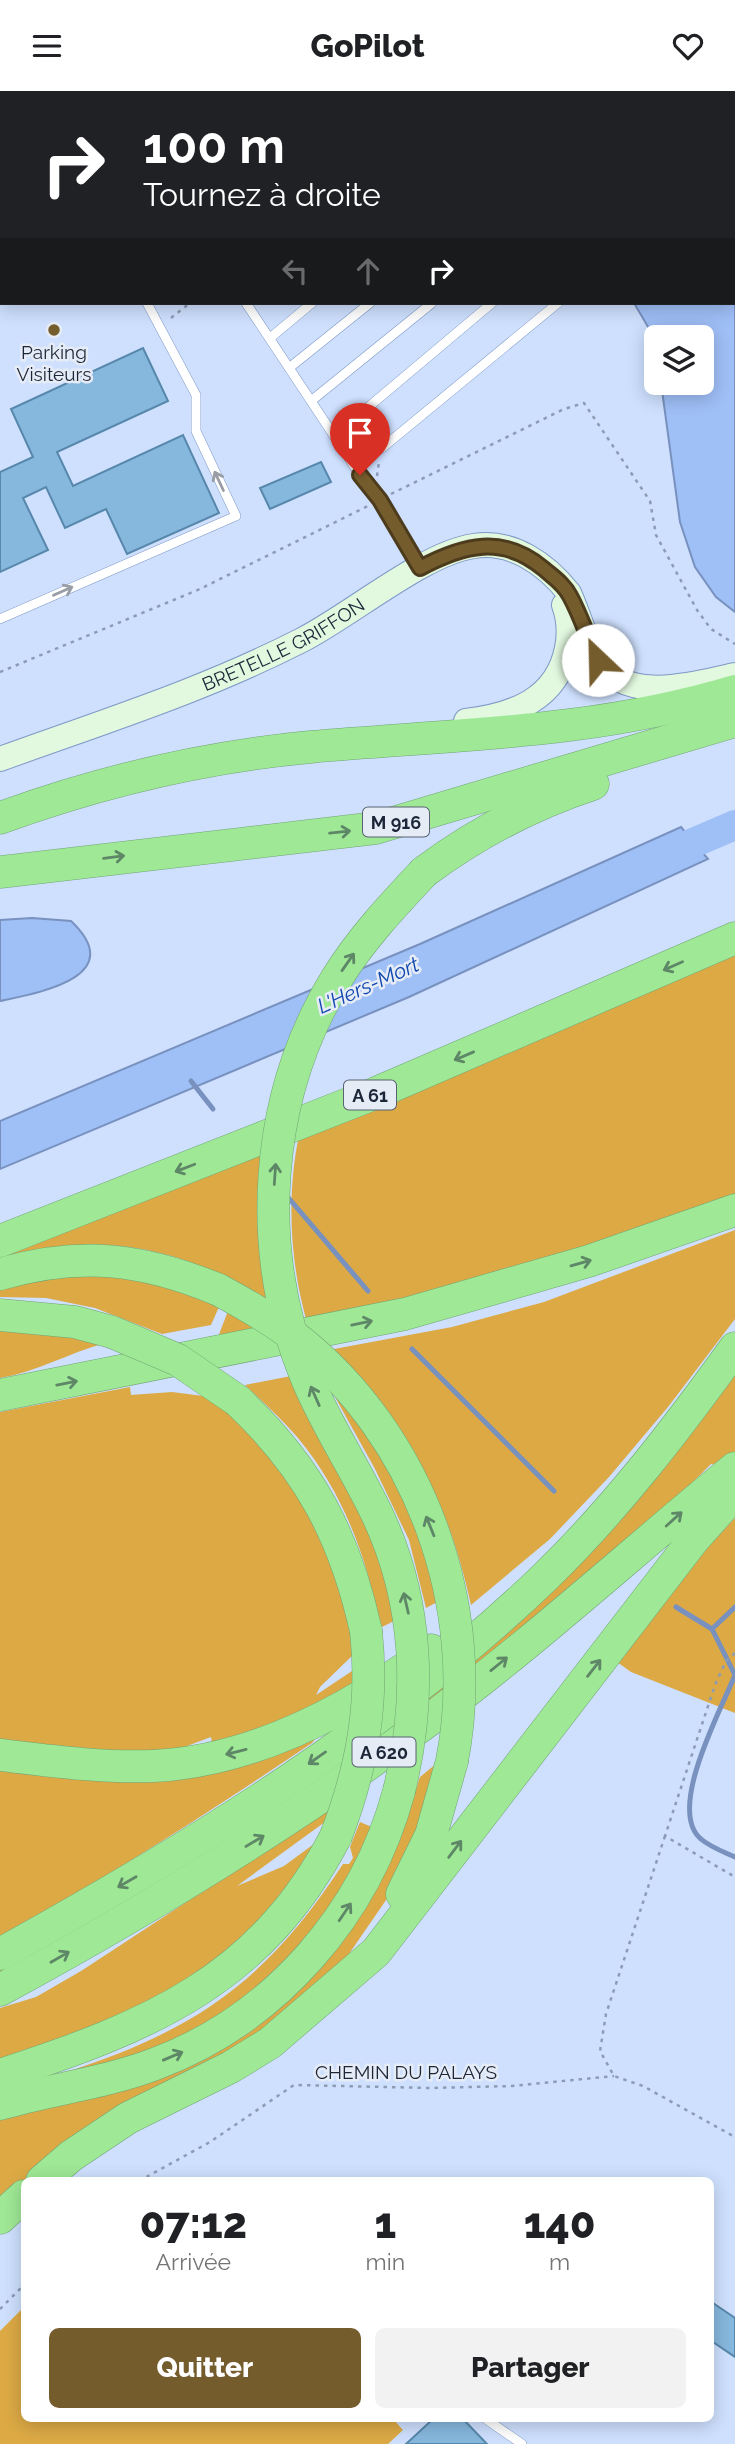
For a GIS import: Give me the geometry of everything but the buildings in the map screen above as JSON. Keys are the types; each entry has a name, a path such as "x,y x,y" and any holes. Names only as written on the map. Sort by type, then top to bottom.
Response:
{"highway":[{"path":"0,818 132,777 202,763 308,747 515,733 596,723 695,703 735,691"},
{"name":"M 916","path":"0,872 376,828 735,721"},
{"path":"0,2103 154,2064 214,2035 247,2014 297,1971 353,1899 390,1825 413,1726 415,1696 412,1636 407,1605 377,1514 320,1408 294,1346 283,1305 275,1252 274,1179 285,1108 297,1063 318,1013 337,978 358,948 424,872 476,836 544,803 735,735"},
{"name":"A 61","path":"0,1241 376,1093 735,938"},
{"path":"0,1395 405,1314 589,1261 735,1210"},
{"path":"0,1274 43,1264 90,1259 120,1260 164,1269 219,1290 295,1338 317,1357 378,1427 414,1486 439,1548 453,1613 459,1683 457,1737 431,1835 418,1865 400,1899 341,1981"},
{"path":"0,1315 75,1322 112,1332 178,1360 238,1401 264,1426 310,1484 346,1557 366,1631 369,1687 368,1723 361,1761 336,1836 321,1864 278,1924 219,1978 177,2005 131,2027 0,2075"},
{"name":"A 620","path":"0,1954 147,1871 403,1699 509,1610 593,1525 651,1460 735,1347"},
{"name":"A 620","path":"0,1990 263,1837 423,1725 616,1571 735,1468"},
{"path":"47,2177 71,2156 128,2118 231,2067 270,2043 376,1952 687,1548 735,1493"},
{"path":"0,1755 92,1765 156,1766 209,1758 275,1739 337,1711 402,1672 593,1525"},
{"path":"0,2218 21,2199"}],"main road":[{"name":"BRETELLE GRIFFON","path":"0,759 113,721 220,679 336,622 450,552 492,545 524,554 555,578 569,593 598,660 611,674 634,685 655,688 735,675"},
{"path":"413,740 446,724 496,717 522,709 555,682 564,663 569,638 568,615 555,578"}],"lane":[{"path":"0,619 236,516 195,431 196,394 148,305"},
{"path":"248,305 334,436 380,500 420,568"},
{"path":"270,338 310,305"},
{"path":"289,368 368,305"},
{"path":"311,401 430,305"},
{"path":"334,436 490,305"},
{"path":"345,426 365,447 374,450 382,448 556,305"},
{"path":"490,2422 522,2444"}],"path":[{"path":"160,327 188,305"},
{"path":"0,672 200,589 564,409 584,403 650,501 656,535 697,610 711,629 735,644"},
{"path":"735,1653 726,1661 715,1685 606,2014 600,2051 614,2076 643,2086 735,2137"},
{"path":"665,1836 735,1877"},
{"name":"CHEMIN DU PALAYS","path":"146,2177 210,2142 294,2085 445,2088 512,2086 614,2076"},
{"path":"0,2309 21,2288"}],"shaded area":[{"path":"735,950 735,1200 668,1225 308,1326 297,1279 292,1231 292,1183 299,1135"},
{"path":"263,1150 258,1218 267,1299 204,1267 137,1248 90,1245 5,1259 1,1252"},
{"path":"735,1230 735,1319 668,1407 609,1477 550,1539 471,1605 450,1532 422,1467 383,1407 334,1349 452,1327 544,1302"},
{"path":"58,1271 170,1279 219,1307 211,1325 162,1334 95,1308 46,1298 0,1297 0,1283"},
{"path":"228,1311 255,1328 218,1337"},
{"path":"0,1328 29,1329 105,1343 0,1378"},
{"path":"735,1370 735,1452 720,1465 711,1464 682,1493 442,1694 260,1821 0,1977 0,1969 343,1755"},
{"path":"291,1376 353,1494 378,1552 396,1620 380,1628 361,1552 341,1504 298,1438 245,1385"},
{"path":"130,1387 131,1395 172,1392 203,1396 234,1416 300,1493 341,1585 355,1653 320,1687 316,1695 355,1669 354,1688 314,1711 213,1749 211,1737 155,1758 0,1745 0,1412"},
{"path":"335,1397 372,1442 412,1518 439,1601 426,1608 409,1540 375,1469"},
{"path":"735,1518 735,1713 631,1672 617,1662 673,1584"},
{"path":"324,1728 312,1743 235,1794 119,1868 0,1938 0,1768 55,1774"},
{"path":"442,1759 395,1887 340,1967 270,2032 51,2156 30,2177 21,2177 21,2185 0,2206 0,2119 103,2096 160,2078 259,2024 303,1987 377,1888 403,1830 420,1777"},
{"path":"333,1806 329,1819 237,1886 284,1866 318,1841 298,1875 236,1947 150,2004 0,2063 0,2008 36,1997 81,1971"},
{"path":"360,1822 379,1830 362,1867 286,1970 169,2048 67,2075 67,2072 155,2038 192,2018 226,1995 257,1969 315,1904 343,1864 349,1864 353,1858 350,1847"},
{"path":"21,2310 21,2422 396,2422 403,2430 388,2444 0,2444 0,2331"}],"water":[{"path":"635,305 735,305 735,612 716,597 695,567 680,522 663,395 714,395 714,325 647,325"},
{"path":"681,827 708,859 409,997 0,1169 0,1121 420,944"},
{"path":"32,918 71,921 86,940 90,956 84,969 72,979 55,987 0,1001 0,920"}],"waterway":[{"name":"L'Hers-Mort","path":"658,858 735,825"},
{"path":"191,1081 213,1109"},
{"path":"286,1195 368,1291"},
{"path":"412,1349 554,1491"},
{"path":"676,1607 712,1629 735,1675"},
{"path":"712,1629 735,1607"},
{"path":"735,1675 700,1759 690,1806 692,1825 701,1839 735,1857"}],"place":[{"name":"Parking Visiteurs","path":"54,330"}],"route":[{"path":"360,475 380,500 420,568 450,552 473,546 492,545 514,549 533,559 569,593 598,660"}]}
